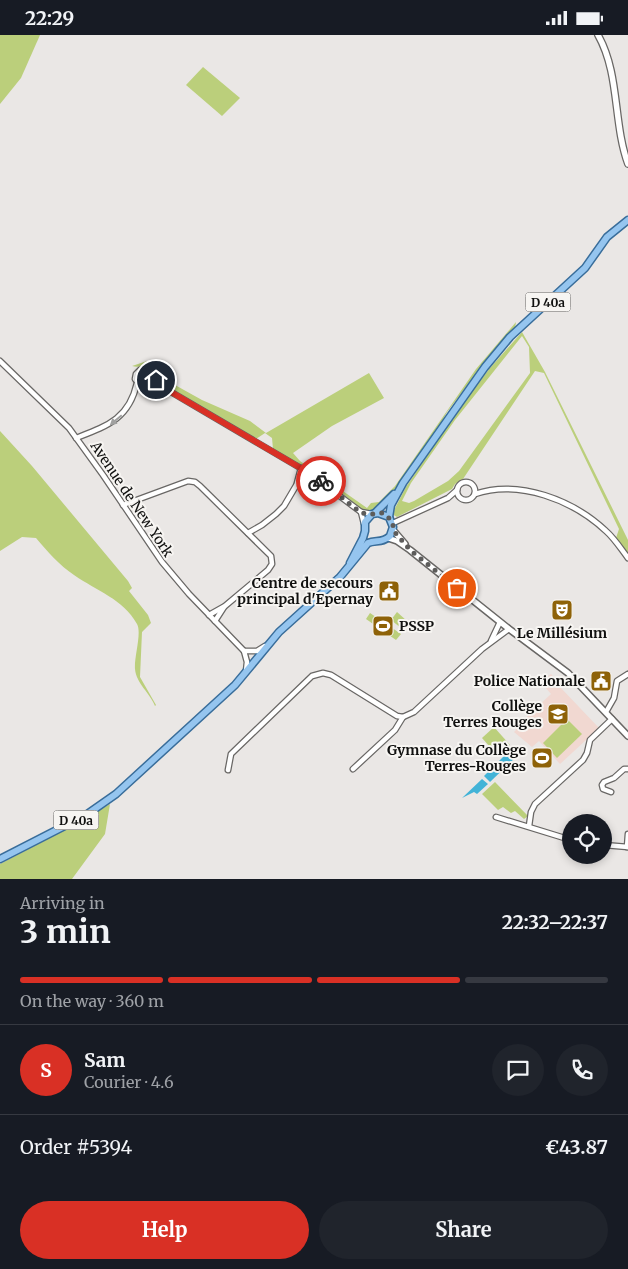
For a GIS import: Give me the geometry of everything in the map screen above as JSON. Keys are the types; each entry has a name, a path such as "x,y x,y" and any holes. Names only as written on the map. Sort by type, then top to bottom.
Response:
{"main road":[{"path":"598,35 608,57 623,148 628,164"},
{"name":"D 40a","path":"373,514 384,505 403,483 471,385 498,350 585,268 602,243 628,221"},
{"name":"D 40a","path":"388,517 391,505 403,483"},
{"path":"383,513 388,517 393,527 388,538 374,541 367,536 365,528 368,517 373,514 383,513"},
{"name":"D 40a","path":"350,563 365,528"},
{"name":"D 40a","path":"0,859 75,821 106,802 156,759 245,675 288,623 340,577 368,543 374,541"}],"street":[{"name":"Avenue de New York","path":"0,361 44,403 76,438 104,475 162,562 244,651"},
{"path":"76,438 108,426 116,420 123,413 132,398 137,383 135,376 140,370 148,369 166,389 309,473 361,513 373,514"},
{"path":"132,398 153,380 153,376"},
{"path":"137,383 166,389"},
{"path":"248,533 262,525 284,506 297,484 301,468"},
{"path":"297,484 309,473"},
{"path":"123,505 192,481 200,486 271,556 272,561 268,570 224,606 209,615"},
{"path":"410,550 393,527 448,497 459,485 465,482 489,490"},
{"path":"473,485 475,494"},
{"path":"456,490 460,499"},
{"path":"448,497 469,501 475,494 489,490 520,490 560,501 577,509 606,531 628,558"},
{"path":"361,513 365,528"},
{"path":"255,539 262,525"},
{"path":"388,538 397,541 410,550 500,622 568,673 628,736"},
{"path":"215,621 224,606"},
{"path":"490,642 500,622"},
{"path":"228,770 231,754 312,676 318,674 330,675 397,717 403,717 414,712 490,642 509,629"},
{"path":"245,675 247,662 244,651 256,651 272,641"},
{"path":"606,712 614,698 617,681 628,673"},
{"path":"353,769 395,730 403,717"},
{"path":"529,826 531,812 535,804 586,756 590,740 612,719"},
{"path":"611,792 603,789 602,785 604,782 614,778 624,769 628,769"},
{"path":"496,817 562,837"},
{"path":"612,846 627,847 628,835"}],"shaded area":[{"name":"Collège Terres Rouges","path":"551,674 561,685 560,687 599,728 560,764 539,741 532,747 514,732 515,728 551,694 541,682"}],"green space":[{"path":"0,35 40,35 21,78 0,104"},
{"path":"203,67 240,98 222,116 186,85"},
{"path":"516,322 515,328 491,354 447,412 436,432 397,487 378,510 372,512 363,510 334,487 273,449 272,438 265,433 256,439 165,387 149,367 132,366 147,361 166,380 202,400 250,421 266,433 369,373 384,398 332,426 293,453 300,461 367,508 371,503 379,502 395,486 476,369"},
{"path":"522,332 545,372 628,540 628,554 616,538 619,529 544,373 535,371 463,479 455,484 452,489 397,517 392,514 406,487 462,404 490,368","holes":["522,336 529,347 530,373 459,471 448,481 414,501 409,503 402,501 411,483 455,420"]},
{"path":"0,431 32,466 128,581 132,588 129,591 148,615 151,623 142,632 140,677 155,706 136,674 138,628 131,615 124,608 109,596 69,571 36,538 22,537 0,551"},
{"path":"397,612 407,621 401,628 391,620"},
{"name":"PSSP","path":"370,613 401,634 396,640 366,619"},
{"path":"567,719 582,734 557,758 543,743"},
{"path":"494,727 510,745 498,756 482,738"},
{"path":"495,782 528,816 524,819 515,811 511,813 503,807 498,810 482,794"},
{"path":"110,804 105,834 72,879 0,879 0,864"}],"water":[{"path":"511,749 518,755 490,782 484,776"},
{"path":"482,779 488,784 477,794 474,792 462,798"}],"way so far":[{"path":"321,481 361,513 383,513 391,520 393,530 410,550 457,588"}],"place":[{"name":"Centre de secours principal d'Epernay","path":"389,591"},
{"name":"Le Millésium","path":"562,610"},
{"name":"PSSP","path":"383,626"},
{"name":"Police Nationale","path":"601,681"},
{"name":"Collège Terres Rouges","path":"558,714"},
{"name":"Gymnase du Collège Terres-Rouges","path":"542,758"}],"route":[{"path":"156,380 166,389 321,481"}]}
